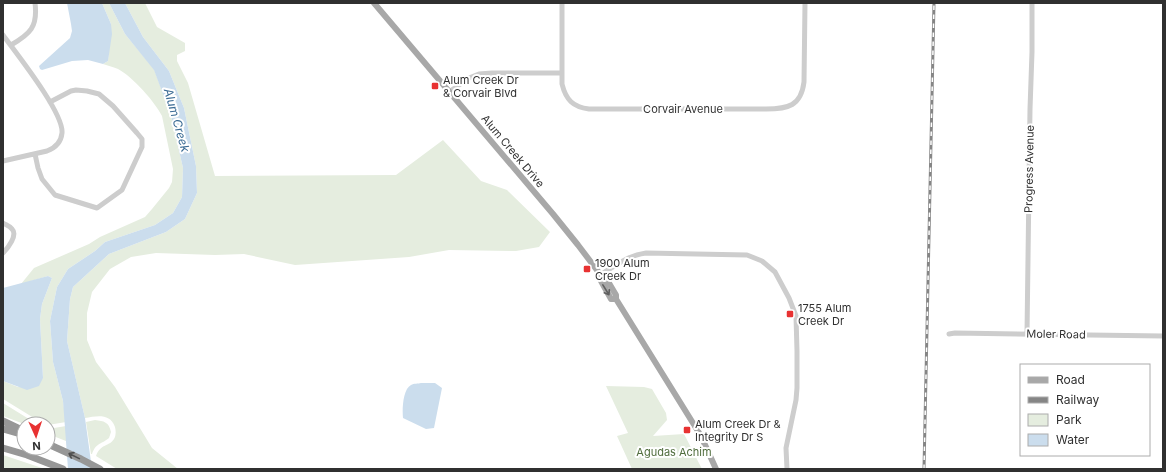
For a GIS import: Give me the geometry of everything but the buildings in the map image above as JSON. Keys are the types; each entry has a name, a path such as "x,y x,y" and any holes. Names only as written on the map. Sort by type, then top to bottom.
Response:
{"highway":[{"path":"3,421 16,427"},
{"path":"3,429 16,433"},
{"path":"3,448 48,462 63,469"},
{"path":"56,448 100,469"}],"main road":[{"name":"Alum Creek Drive","path":"374,3 558,219 602,277 606,278 616,295 616,299 701,436 716,469"}],"street":[{"path":"11,45 24,37 33,28 35,3"},
{"path":"449,92 469,78 479,74 562,73 562,3"},
{"name":"Corvair Avenue","path":"562,73 562,84 566,95 572,103 581,108 779,110 786,108 796,102 801,95 804,82 805,3"},
{"name":"Progress Avenue","path":"1027,334 1032,3"},
{"path":"3,35 32,74 50,102 61,127 62,134 57,144 47,152 3,159"},
{"path":"35,154 42,179 55,195 97,208 122,190 142,149 142,139 113,106 99,94 87,90 76,90 50,102"},
{"path":"3,223 14,232 14,236 3,253"},
{"path":"602,277 621,261 646,253 747,255 762,261 775,272 792,305 796,321 797,388 786,448 787,469"},
{"name":"Moler Road","path":"949,334 1163,336"}],"green space":[{"path":"102,3 109,3 125,34 154,69 171,116 183,168 182,197 173,213 155,225 105,242 95,251 68,269 57,287 50,321 53,362 63,401 66,422 56,424 56,416 31,416 3,399 3,381 18,387 43,378 40,319 42,304 52,278 48,276 21,284 34,268 145,217 169,188 172,182 173,169 162,116 159,110 143,90 124,73 118,69 103,64 108,61 111,24"},
{"path":"125,3 145,3 157,27 185,43 185,51 177,55 177,61 188,83 215,176 396,175 443,140 481,181 507,190 550,232 539,247 516,251 449,250 409,257 295,265 244,254 215,255 156,253 131,257 110,269 92,292 87,313 87,340 96,362 115,387 152,448 178,469 117,469 96,456 100,449 115,438 116,430 113,423 110,419 103,416 85,418 67,341 70,299 73,287 109,254 166,232 185,219 197,193 196,166 184,108 169,71 143,37"},
{"name":"Agudas Achim","path":"606,386 644,387 652,389 666,413 667,420 653,436 684,434 702,469 632,469 617,436 628,433"},
{"path":"3,403 24,416 16,416 16,421 3,416"},
{"path":"95,420 106,423 111,432 109,438 97,446 91,454 86,422"},
{"path":"66,426 66,441 56,437 56,428"},
{"path":"3,455 45,469 3,469"}],"water":[{"path":"67,3 102,3 111,24 112,34 108,61 103,64 88,60 72,61 42,70 39,66 70,38 72,31"},
{"name":"Alum Creek","path":"109,3 125,3 143,37 169,71 184,108 196,166 197,193 185,219 166,232 109,254 73,287 70,299 67,341 85,418 92,469 68,469 63,401 53,362 50,321 57,287 68,269 95,251 105,242 155,225 173,213 182,197 183,168 171,116 154,70 125,34"},
{"path":"48,276 52,278 42,304 40,319 43,378 39,386 27,390 3,381 3,288"},
{"path":"435,383 442,388 434,428 426,429 403,418 403,405 408,387 412,384"}],"railway":[{"path":"924,469 934,3"}],"place":[{"name":"Alum Creek Dr & Corvair Blvd","path":"435,86"},
{"name":"1900 Alum Creek Dr","path":"587,269"},
{"name":"1755 Alum Creek Dr","path":"790,314"},
{"name":"Alum Creek Dr & Integrity Dr S","path":"687,430"}]}
